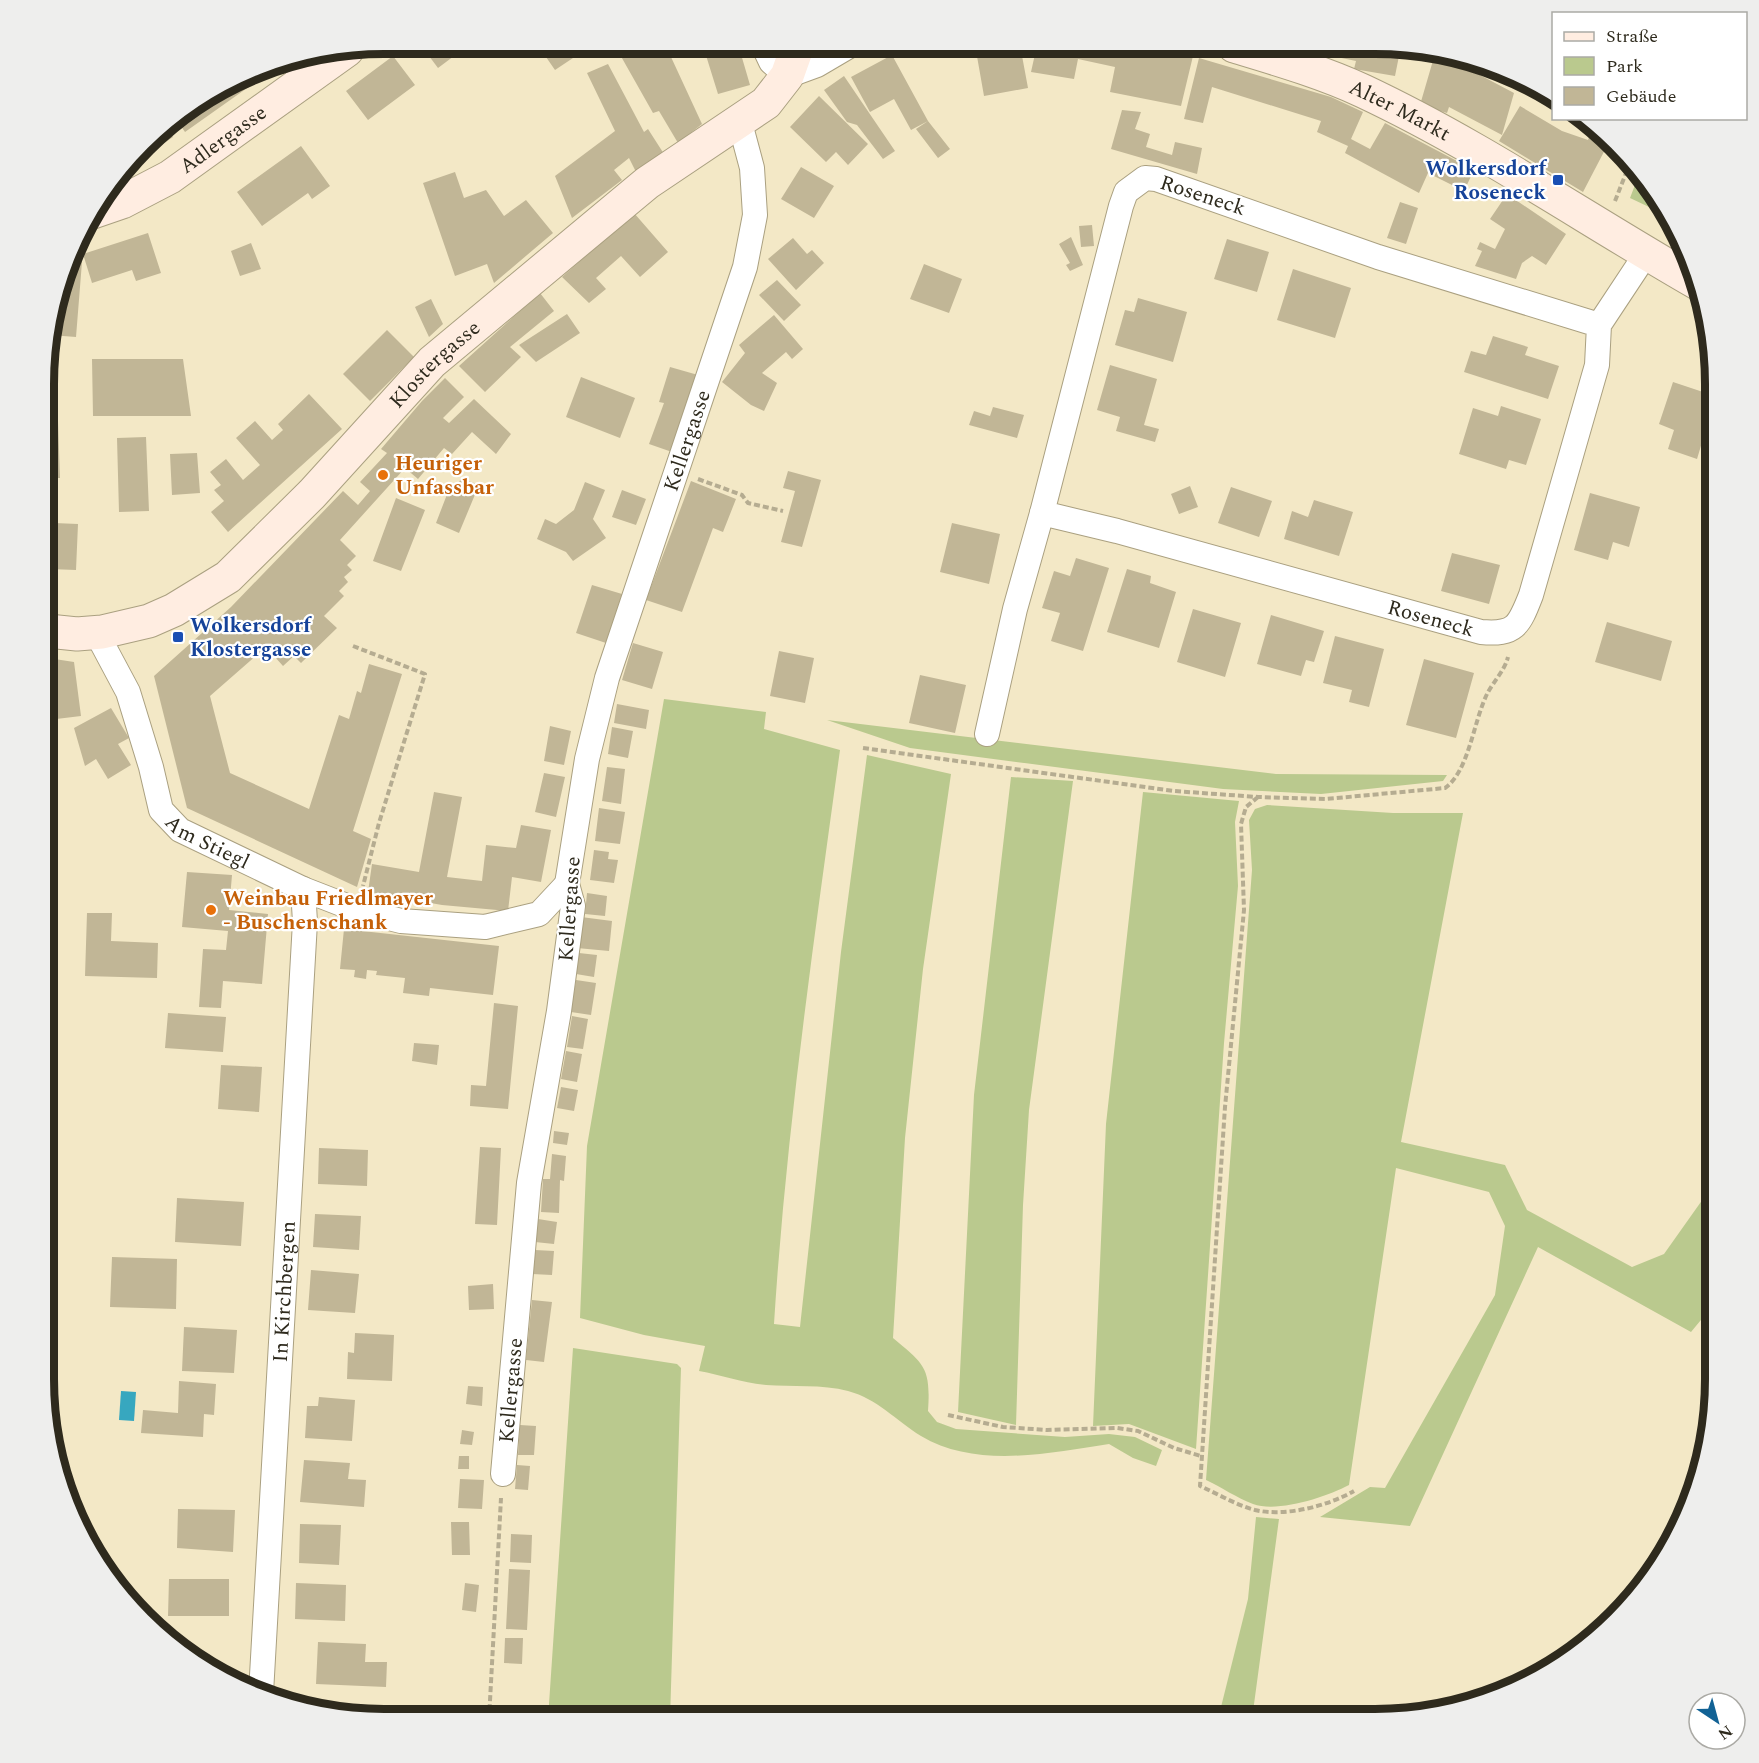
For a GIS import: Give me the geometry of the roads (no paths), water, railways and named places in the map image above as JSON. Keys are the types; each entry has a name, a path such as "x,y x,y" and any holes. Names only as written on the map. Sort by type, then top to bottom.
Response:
{"street":[{"path":"767,54 771,62 787,76 817,65 836,54"},
{"name":"Klostergasse","path":"54,632 77,634 96,632 149,621 174,610 228,577 312,494 432,362 647,183 766,104 787,76 795,54"},
{"name":"Alter Markt","path":"1257,54 1363,91 1550,192 1687,277"},
{"name":"Adlergasse","path":"106,208 122,202 170,177 336,58"},
{"name":"Kellergasse","path":"502,1474 529,1183 560,1011 573,906 567,884 587,759 607,678 745,267 755,215 752,168 740,123"},
{"name":"Roseneck","path":"987,734 1015,609 1042,513 1120,206 1126,192 1145,178 1156,179 1199,193 1378,257 1599,325 1597,365 1531,596 1524,615 1513,629 1502,634 1481,632 1128,534 1042,513"},
{"path":"1599,325 1647,254"},
{"name":"Am Stiegl","path":"96,632 128,692 165,817 180,830 303,888 357,910 401,921 485,927 540,914 567,884"},
{"name":"In Kirchbergen","path":"261,1685 305,922 303,888"}],"water":[{"path":"121,1391 136,1392 134,1421 119,1420"}],"place":[{"name":"Wolkersdorf Roseneck","path":"1558,180"},
{"name":"Heuriger Unfassbar","path":"383,475"},
{"name":"Wolkersdorf Klostergasse","path":"178,637"},
{"name":"Weinbau Friedlmayer - Buschenschank","path":"211,910"}]}
